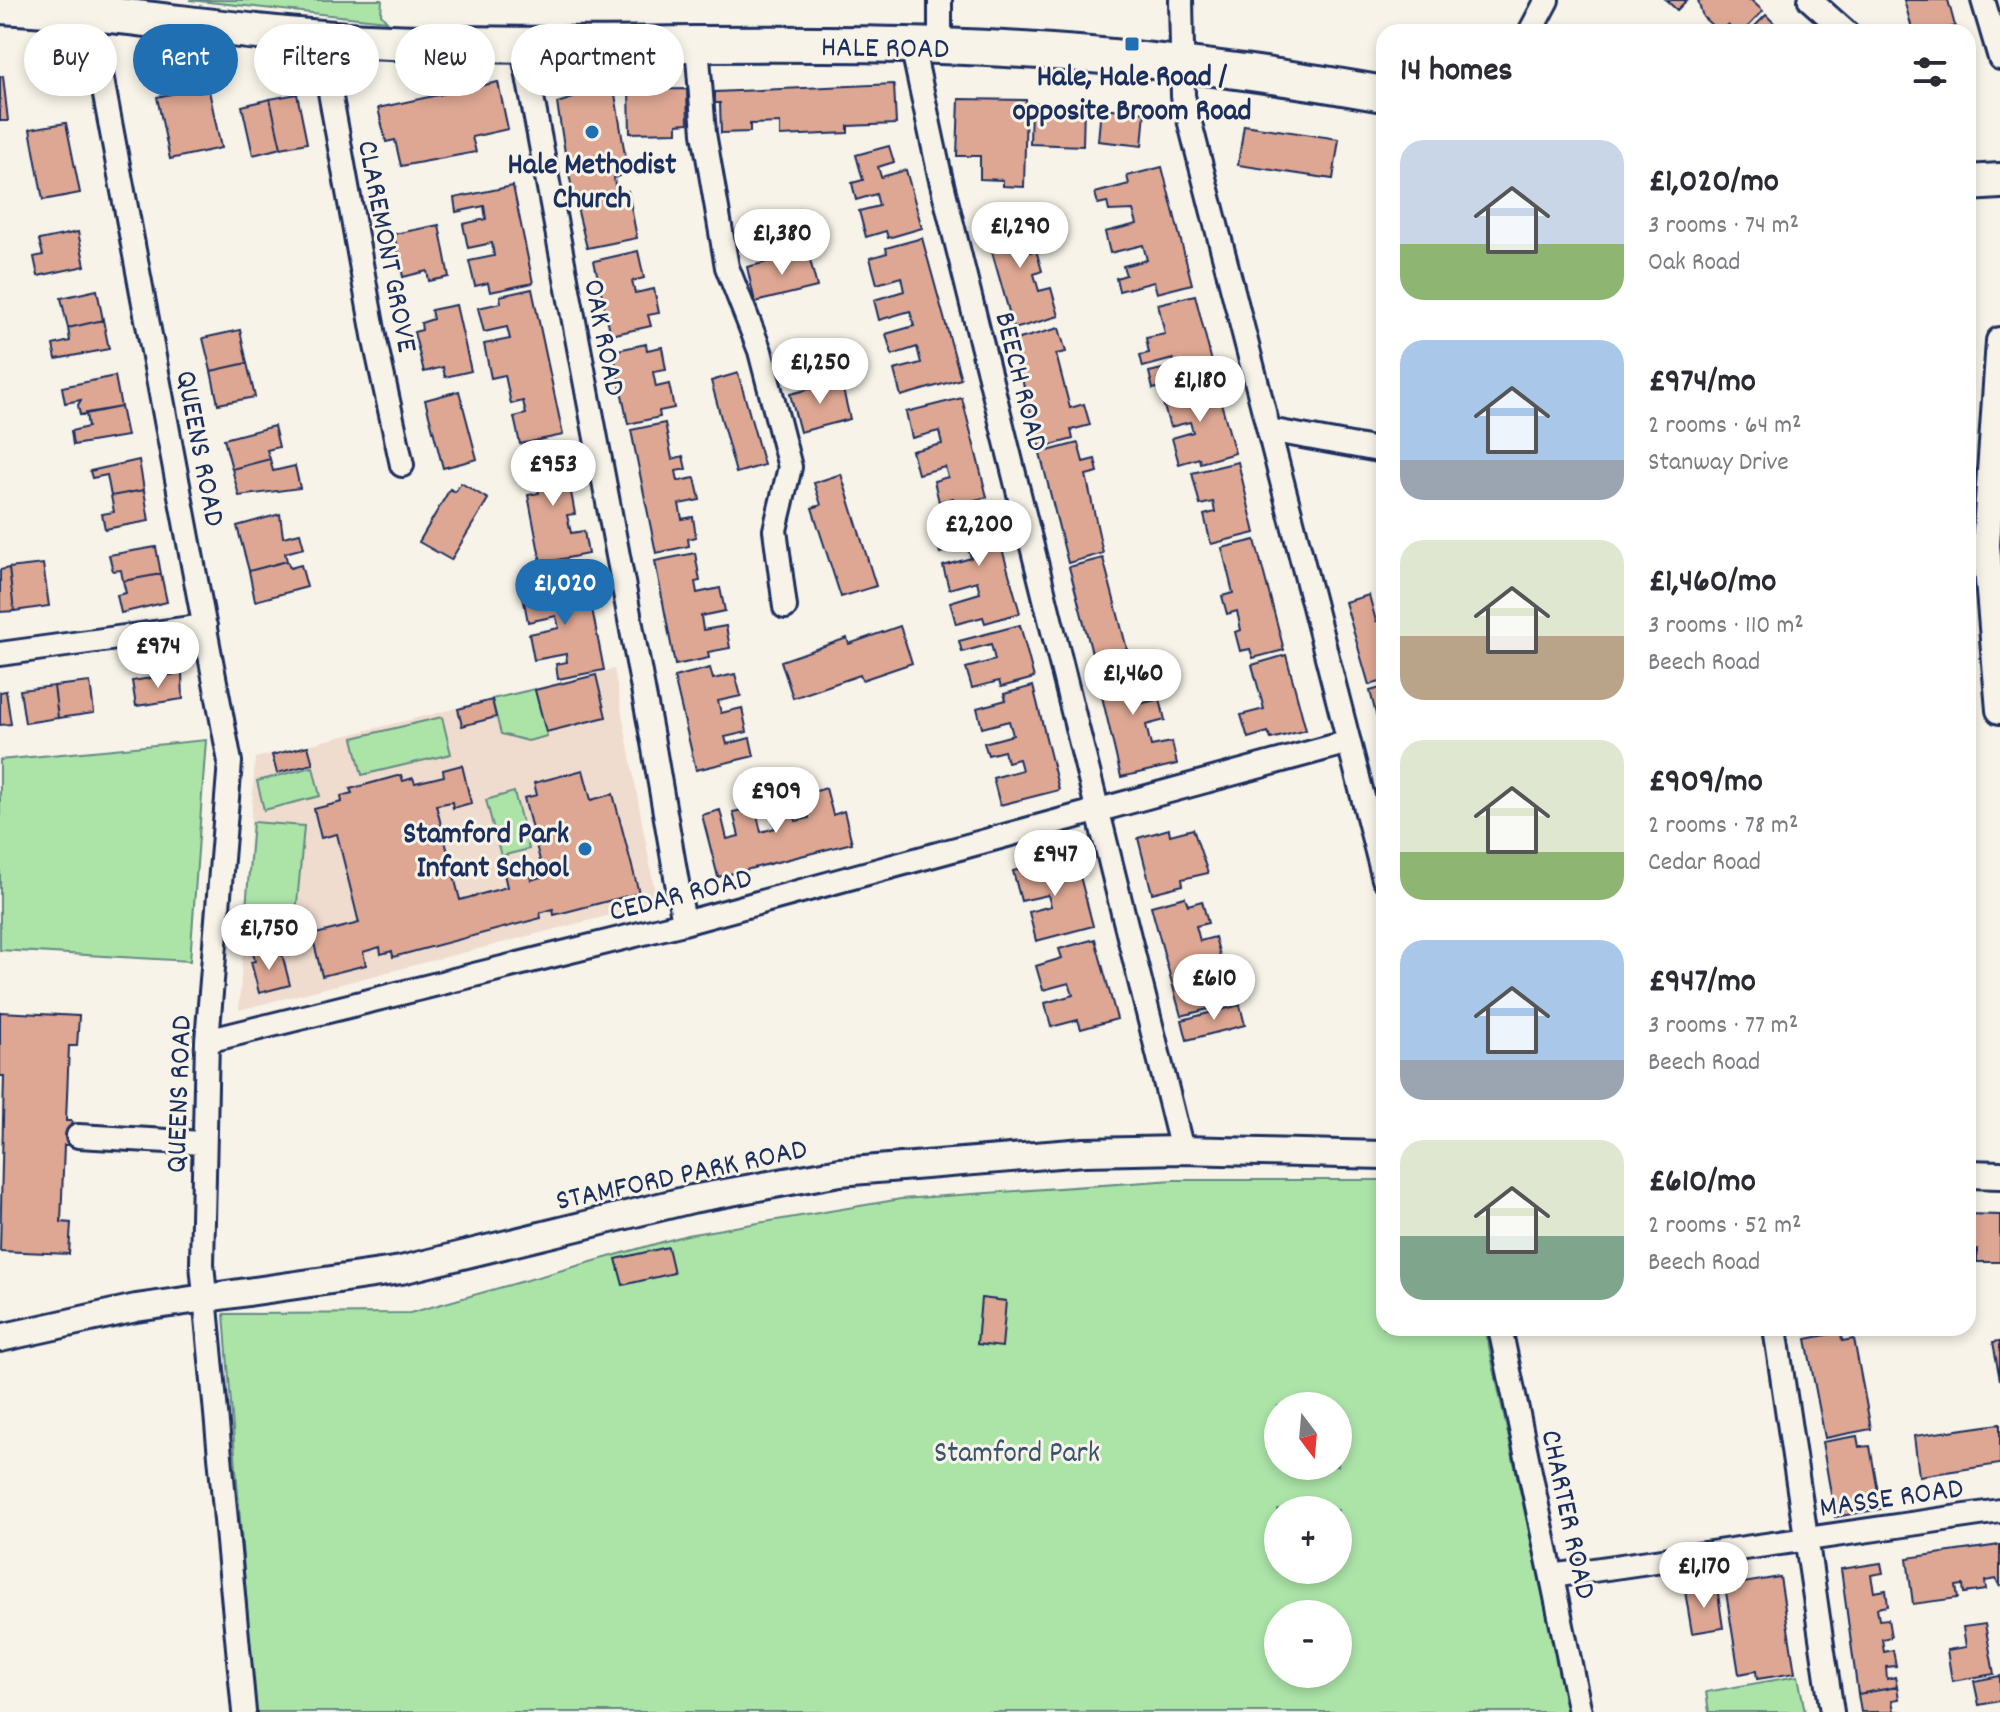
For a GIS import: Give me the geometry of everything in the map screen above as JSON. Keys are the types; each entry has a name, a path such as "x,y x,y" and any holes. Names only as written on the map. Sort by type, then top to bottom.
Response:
{"main road":[{"name":"HALE ROAD","path":"0,6 89,10 254,29"},
{"name":"HALE ROAD","path":"379,39 511,44"},
{"name":"HALE ROAD","path":"684,45 926,46 1181,63 1376,93"},
{"path":"1976,182 2000,181"}],"street":[{"name":"BEECH ROAD","path":"940,0 926,46 940,176 1182,1150"},
{"path":"1181,0 1183,96 1376,848"},
{"path":"1534,24 1547,0"},
{"path":"1810,0 1837,24"},
{"path":"1983,0 2000,58"},
{"name":"QUEENS ROAD","path":"89,10 230,762 207,1041 202,1264 244,1712"},
{"path":"697,45 704,133 727,267 760,351 790,467 775,530 785,607"},
{"name":"CLAREMONT GROVE","path":"331,96 375,341 402,465"},
{"name":"OAK ROAD","path":"532,96 684,923"},
{"path":"2000,341 1995,498 1978,564 2000,710"},
{"path":"1269,430 1376,450"},
{"path":"0,654 205,626"},
{"name":"CEDAR ROAD","path":"207,1041 684,923 1349,742"},
{"path":"78,1136 203,1143"},
{"name":"STAMFORD PARK ROAD","path":"0,1338 136,1308 401,1270 678,1203 840,1172 1071,1153 1182,1150 1376,1155"},
{"path":"1976,1174 2000,1175"},
{"name":"CHARTER ROAD","path":"1502,1336 1580,1712"},
{"path":"1776,1336 1832,1712"},
{"name":"MASSE ROAD","path":"1552,1576 2000,1511"}],"shaded area":[{"path":"614,669 656,898 654,904 239,1010 255,758"}],"green space":[{"path":"189,0 382,0 381,14 387,21"},
{"path":"535,689 547,736 528,741 501,734 492,699"},
{"path":"442,717 451,754 362,775 353,738"},
{"path":"206,740 190,961 0,950 0,760"},
{"path":"313,767 320,796 264,810 257,781"},
{"path":"514,792 529,849 501,856 486,800"},
{"path":"253,822 304,826 295,926 245,921"},
{"name":"Stamford Park","path":"1174,1180 1376,1180 1376,1336 1487,1336 1568,1712 255,1712 224,1314 410,1313 687,1235 901,1199"},
{"path":"1798,1676 1805,1712 1709,1712 1706,1692"}],"building":[{"path":"1666,0 1687,0 1677,10"},
{"path":"1698,0 1751,0 1763,11 1751,24 1710,24 1703,17"},
{"path":"1904,0 1948,0 1954,24 1911,24"},
{"path":"1766,15 1775,24 1757,24"},
{"path":"3,76 8,121 0,121 0,77"},
{"path":"498,82 508,129 472,137 476,152 401,166 395,140 386,142 378,108 433,96 495,96 495,83"},
{"path":"894,84 896,124 848,126 848,133 780,136 780,123 750,124 750,132 721,133 720,103 715,103 715,92"},
{"path":"684,89 687,89 688,123 677,124 677,132 630,133 629,96 684,96"},
{"path":"210,96 221,148 170,159 157,97"},
{"path":"297,96 307,143 281,148 270,99"},
{"name":"Hale Methodist Church","path":"615,96 626,161 568,171 557,103 576,97"},
{"path":"270,99 281,148 253,155 242,106"},
{"path":"959,99 1026,100 1024,187 1003,186 1003,180 980,179 980,156 957,156"},
{"path":"1031,103 1084,104 1083,146 1030,144"},
{"path":"1101,108 1145,112 1142,146 1098,141"},
{"path":"66,123 80,193 43,200 30,129"},
{"path":"1244,125 1339,139 1333,179 1238,165"},
{"path":"889,146 894,162 878,167 881,177 906,170 922,228 888,238 886,231 866,237 859,211 879,206 876,194 856,200 852,183 863,180 856,155"},
{"path":"618,163 620,176 614,178 616,193 628,191 637,238 587,248 568,171"},
{"path":"1162,167 1192,284 1157,293 1154,282 1119,291 1116,278 1126,275 1123,266 1147,260 1143,245 1110,253 1105,232 1137,224 1133,210 1109,211 1107,202 1098,204 1095,193 1129,184 1127,176"},
{"path":"513,186 533,283 490,292 488,283 475,286 469,261 494,256 492,243 468,248 463,224 486,219 484,206 456,212 454,198"},
{"path":"1032,210 1039,234 1026,238 1030,252 1036,250 1042,271 1034,274 1039,291 1051,288 1059,316 1014,329 984,224"},
{"path":"439,225 449,277 429,281 427,271 403,277 394,234"},
{"path":"78,232 85,266 38,276 34,257 43,255 39,240"},
{"path":"922,238 961,379 901,396 894,370 921,363 917,347 892,355 886,334 914,326 910,311 879,320 874,300 904,291 901,277 877,284 870,258 887,253 886,248"},
{"path":"638,251 644,278 632,281 635,293 654,289 659,313 648,315 651,326 611,335 594,261"},
{"path":"808,252 817,287 755,302 747,267"},
{"path":"532,289 563,435 520,444 514,417 526,414 523,401 511,404 505,375 491,378 484,344 510,339 507,327 484,332 478,308 501,303 500,296"},
{"path":"97,290 103,320 68,328 61,298"},
{"path":"1195,295 1215,374 1153,389 1149,372 1175,366 1173,359 1143,367 1140,355 1149,353 1146,338 1165,334 1158,304"},
{"path":"456,305 471,371 445,377 443,367 424,372 414,332 422,330 421,323 433,319 431,310"},
{"path":"103,320 109,349 56,359 53,345 70,341 68,328"},
{"path":"1059,328 1066,352 1056,354 1070,408 1084,404 1090,425 1071,430 1073,439 1040,448 1012,341"},
{"path":"240,330 247,363 211,371 203,338"},
{"path":"646,344 647,350 662,347 666,370 653,372 656,387 669,384 674,408 659,411 660,417 628,424 613,351"},
{"path":"247,363 255,397 218,404 211,371"},
{"path":"738,373 764,465 736,473 711,381"},
{"path":"115,376 121,407 80,415 78,405 81,400 65,403 62,387"},
{"path":"841,381 850,419 800,432 790,394"},
{"path":"1215,381 1235,453 1200,463 1199,458 1179,464 1172,438 1193,432 1190,422 1170,427 1163,403 1183,397 1181,390"},
{"path":"459,391 477,459 443,468 425,400"},
{"path":"962,398 987,497 955,505 953,498 939,502 934,481 948,477 945,467 918,474 912,451 942,444 939,431 912,438 906,412"},
{"path":"121,407 127,436 73,445 71,431 88,427 86,413"},
{"path":"665,423 672,459 683,456 686,469 676,471 678,481 695,478 700,500 679,504 682,519 693,517 696,537 688,539 689,546 656,553 631,430"},
{"path":"274,426 279,447 267,450 270,459 232,469 224,439"},
{"path":"1078,443 1083,462 1095,459 1098,472 1086,475 1103,553 1068,563 1040,453"},
{"path":"563,449 575,514 567,515 571,533 584,531 588,554 541,563 528,495 539,493 537,482 527,484 523,462 534,460 532,454"},
{"path":"270,459 273,471 295,466 300,488 239,496 232,469"},
{"path":"139,460 144,490 111,496 107,475 92,478 90,471"},
{"path":"1238,462 1255,533 1211,544 1204,515 1215,512 1213,502 1200,505 1192,473"},
{"path":"841,474 876,586 841,597 812,508 821,505 814,483"},
{"path":"461,483 488,499 451,560 419,542 450,489 455,492"},
{"path":"144,490 149,521 105,529 102,514 114,512 111,496"},
{"path":"990,506 1020,613 985,623 983,617 956,624 950,602 980,593 977,581 949,589 943,566 971,558 967,545 940,553 934,531 959,524 957,516"},
{"path":"280,514 283,537 300,533 304,548 285,553 287,561 249,571 237,526"},
{"path":"1255,540 1284,650 1253,658 1250,649 1240,651 1235,632 1241,630 1237,611 1227,614 1222,596 1233,593 1222,548"},
{"path":"156,547 161,574 123,581 121,570 113,571 109,555"},
{"path":"695,553 700,581 695,582 697,593 720,588 725,611 701,616 703,630 726,626 730,648 708,652 709,658 675,665 655,561"},
{"path":"1103,558 1127,649 1093,657 1069,567"},
{"path":"287,561 290,568 301,565 307,587 255,601 249,571"},
{"path":"43,564 49,606 14,611 9,568"},
{"path":"9,568 14,611 0,612 0,570"},
{"path":"161,574 167,602 121,613 117,595 126,593 123,581"},
{"path":"586,578 604,670 558,679 556,664 567,662 566,654 534,660 529,634 559,628 556,616 528,622 522,591"},
{"path":"1369,595 1376,621 1376,683 1369,685 1345,602"},
{"path":"1020,625 1034,678 1001,687 999,681 972,688 966,668 995,660 991,644 962,652 959,641"},
{"path":"900,626 912,663 862,680 860,675 793,698 781,661 847,638 849,644"},
{"path":"1286,655 1306,730 1271,739 1268,732 1248,738 1241,715 1264,709 1252,665"},
{"path":"1127,659 1128,667 1151,661 1157,684 1135,689 1139,704 1160,699 1165,720 1146,725 1151,746 1172,742 1177,764 1121,777 1095,667"},
{"path":"710,668 713,679 735,674 741,696 718,701 721,713 742,708 747,732 725,737 727,744 750,738 754,756 696,770 674,677"},
{"path":"182,673 183,699 136,706 132,681"},
{"path":"596,675 606,717 546,732 535,690"},
{"path":"90,682 94,713 58,718 54,686"},
{"path":"54,686 58,718 25,723 20,690"},
{"path":"1033,686 1059,790 1000,805 993,778 1022,770 1019,759 1007,762 1004,751 988,755 984,743 1013,735 1009,721 982,728 977,708 1006,700 1004,694"},
{"path":"1376,689 1376,714 1370,691"},
{"path":"6,691 11,724 0,725 0,692"},
{"path":"492,700 496,717 462,726 458,709"},
{"path":"308,746 313,764 277,773 272,755"},
{"path":"462,765 471,803 453,808 452,802 436,805 460,900 507,887 503,869 526,863 531,880 544,876 524,798 537,795 534,783 583,770 591,800 613,794 639,893 554,915 553,909 540,913 541,918 393,957 392,951 381,954 380,947 363,952 366,965 322,976 312,935 359,923 337,834 321,838 314,809 342,802 341,796 352,793 350,789 401,775 403,781 413,778 415,783 444,776 443,770"},
{"path":"826,788 833,815 844,811 852,843 718,877 702,815 720,810 727,839 739,836 733,812 755,807 761,832 775,828 769,804 790,799 796,821 809,818 803,795"},
{"path":"1169,829 1170,835 1193,829 1208,873 1182,879 1183,885 1152,893 1138,838"},
{"path":"1064,858 1065,863 1076,861 1093,926 1036,941 1029,912 1051,906 1048,895 1021,901 1013,871"},
{"path":"1185,897 1188,905 1202,901 1208,923 1196,926 1200,941 1215,937 1221,959 1205,964 1209,977 1226,972 1229,984 1241,981 1244,993 1214,1001 1216,1007 1181,1016 1151,906"},
{"path":"1095,939 1117,1019 1081,1029 1078,1020 1051,1027 1045,1003 1073,995 1069,983 1043,990 1036,966 1062,958 1059,949"},
{"path":"267,949 269,958 282,954 290,985 259,993 251,962 255,961 253,953"},
{"path":"1240,1005 1245,1025 1187,1040 1182,1020"},
{"path":"0,1012 79,1016 77,1046 69,1046 66,1121 72,1121 71,1145 64,1145 61,1222 71,1223 69,1254 0,1251 4,1076 0,1076"},
{"path":"1976,1214 2000,1215 2000,1262 1977,1262"},
{"path":"668,1247 674,1273 623,1285 616,1259"},
{"path":"981,1298 1006,1301 1002,1347 977,1344"},
{"path":"1841,1336 1842,1341 1854,1339 1871,1429 1825,1438 1806,1339"},
{"path":"2000,1341 2000,1380 1993,1342"},
{"path":"2000,1424 2000,1464 1919,1476 1914,1436"},
{"path":"1857,1436 1859,1447 1870,1446 1881,1509 1835,1517 1822,1442"},
{"path":"2000,1545 2000,1587 1996,1579 1985,1581 1986,1590 1964,1593 1963,1585 1956,1586 1958,1598 1913,1604 1907,1558"},
{"path":"1881,1563 1883,1573 1871,1575 1874,1592 1886,1590 1888,1606 1877,1608 1879,1620 1888,1619 1891,1637 1882,1639 1884,1652 1893,1650 1896,1666 1886,1667 1887,1679 1895,1677 1897,1687 1858,1694 1841,1569"},
{"path":"1780,1577 1795,1673 1757,1679 1756,1671 1739,1674 1725,1586"},
{"path":"1717,1587 1723,1628 1692,1633 1685,1591"},
{"path":"1985,1624 1994,1674 1952,1681 1947,1650 1966,1647 1963,1627"},
{"path":"2000,1676 2000,1701 1979,1705 1974,1681"},
{"path":"1897,1687 1899,1699 1892,1700 1894,1711 1903,1712 1861,1712 1858,1694"}],"place":[{"name":"Hale, Hale Road / opposite Broom Road","path":"1132,44"},
{"name":"Hale Methodist Church","path":"592,132"},
{"name":"Stamford Park Infant School","path":"585,849"}]}
